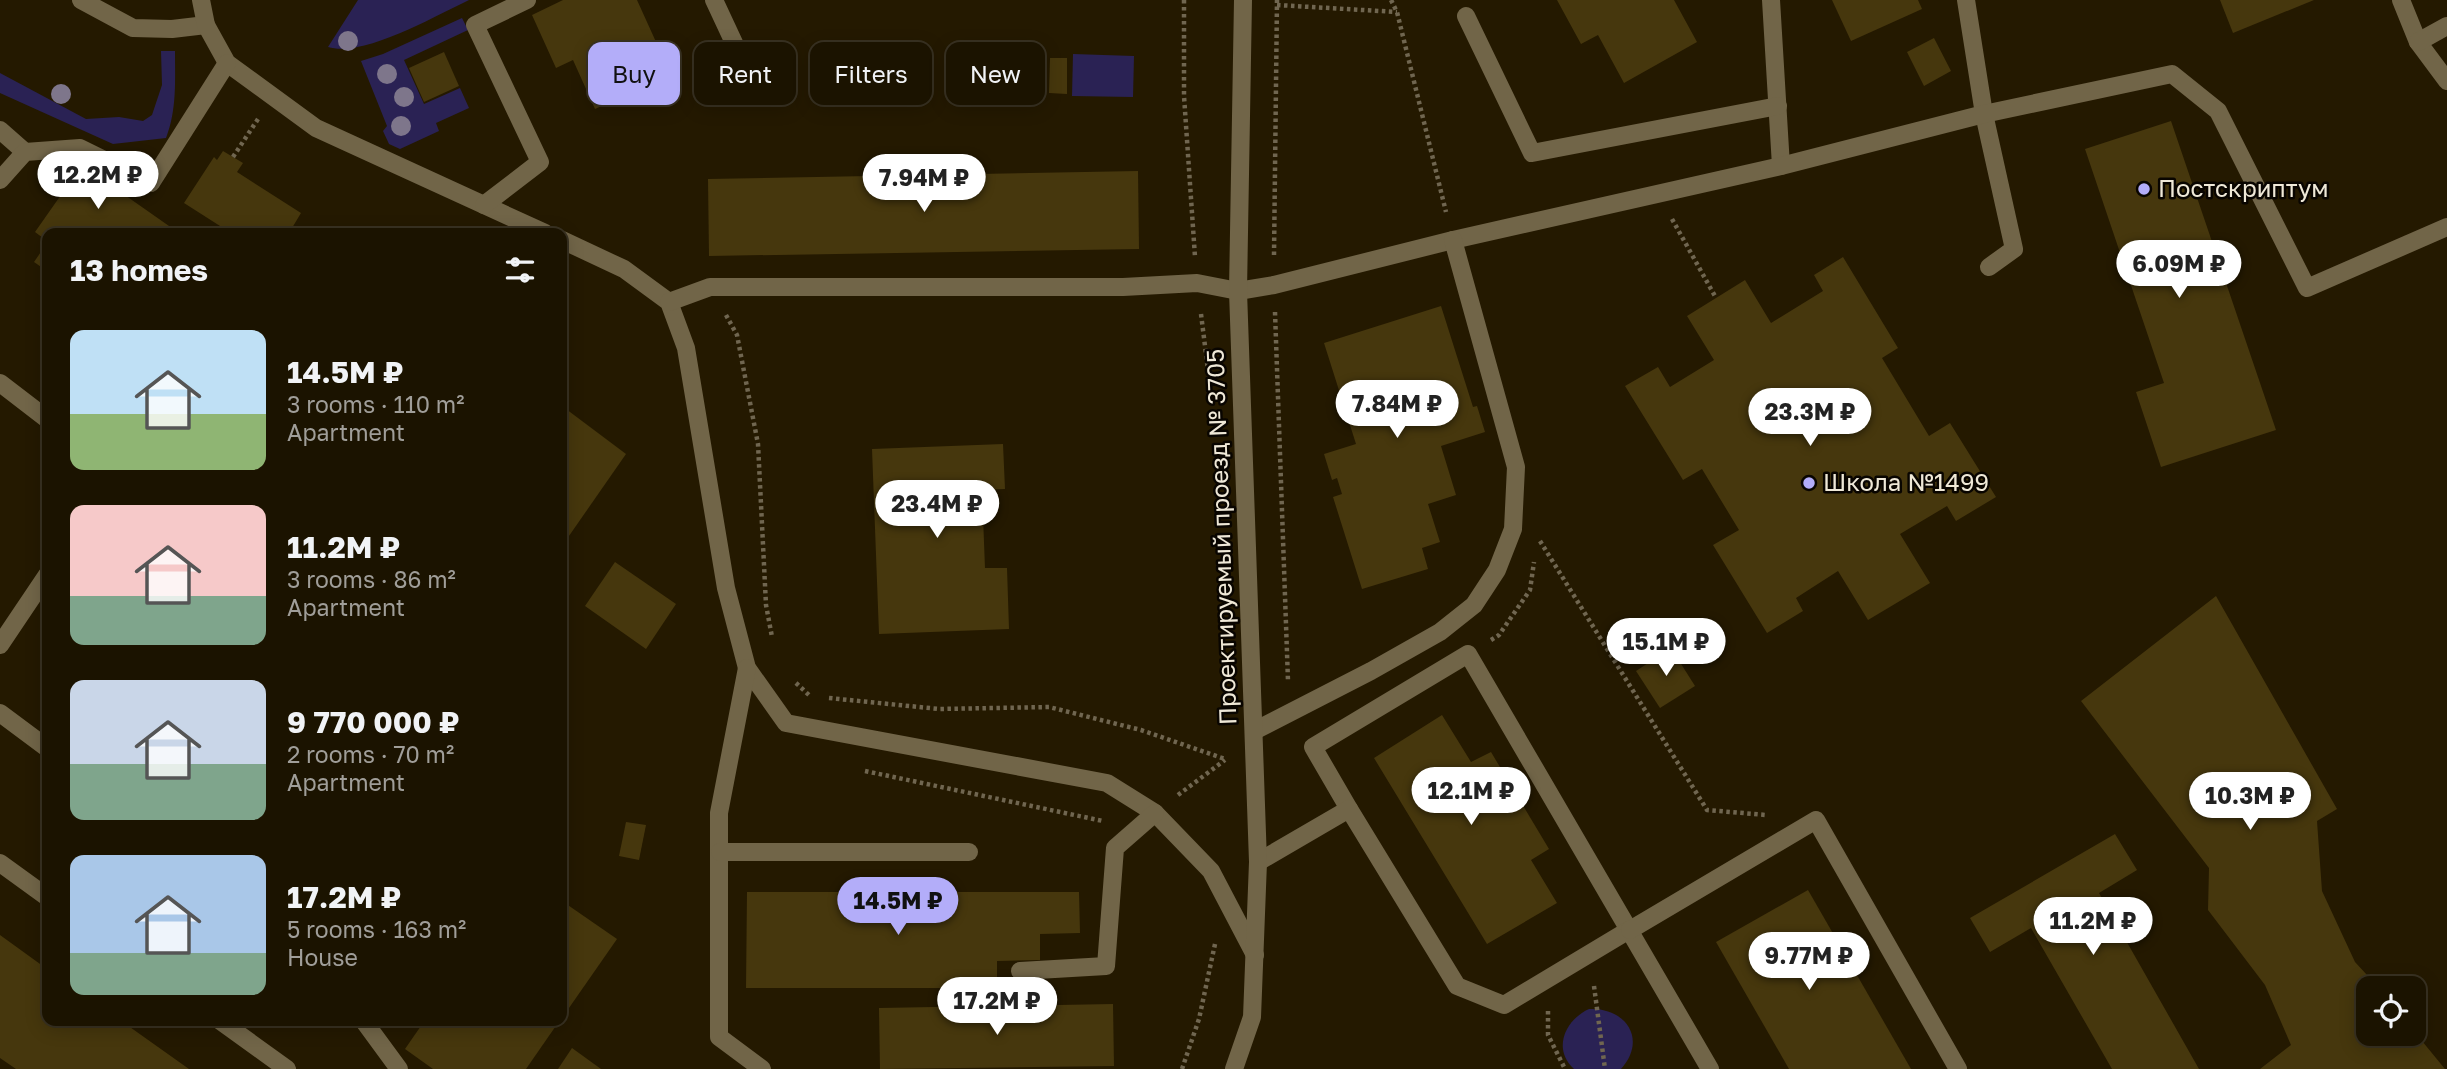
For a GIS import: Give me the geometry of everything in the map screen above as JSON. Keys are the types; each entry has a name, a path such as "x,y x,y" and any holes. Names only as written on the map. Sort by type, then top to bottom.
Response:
{"street":[{"path":"80,0 133,27 172,29 206,25"},
{"path":"201,0 206,25 227,63 272,98 316,128 534,228"},
{"path":"484,205 540,162 475,25 527,0"},
{"path":"714,0 733,42"},
{"name":"Проектируемый проезд № 3705","path":"1234,1069 1252,1017 1258,862 1238,290 1244,0"},
{"path":"1770,0 1781,166"},
{"path":"1966,0 1984,114 2014,249 1989,267"},
{"path":"2401,0 2418,42 2447,81"},
{"path":"1466,16 1532,153 1778,106"},
{"path":"2418,42 2447,26"},
{"path":"0,180 25,152 80,148 150,183 227,63"},
{"path":"669,302 710,288 1110,287 1197,283 1238,290 1274,285 1453,240 1781,166 1984,114 2172,74 2218,111 2307,288 2447,227"},
{"path":"0,130 25,152"},
{"path":"1254,731 1440,632 1474,606 1497,570 1513,529 1516,467 1453,240"},
{"path":"567,242 624,269 669,302 685,348 726,588 747,668 786,723 1107,783 1155,813 1211,871 1255,955"},
{"path":"0,383 42,415"},
{"path":"0,645 42,582"},
{"path":"1710,1069 1630,930 1468,654 1313,747 1457,986 1504,1005 1630,930 1816,820 1958,1069"},
{"path":"747,668 719,813 719,1037 762,1069"},
{"path":"0,713 42,744"},
{"path":"1258,862 1349,809"},
{"path":"1020,971 1106,966 1115,848 1155,813"},
{"path":"720,852 969,852"},
{"path":"0,863 42,893"},
{"path":"227,1026 287,1069"},
{"path":"367,1026 399,1069"}],"path":[{"path":"1184,0 1184,96 1197,283 1210,383"},
{"path":"1391,0 1397,12 1453,240"},
{"path":"1290,713 1274,285 1277,3 1397,12"},
{"path":"233,157 272,98"},
{"path":"1686,244 1716,298"},
{"path":"710,288 737,335 758,444 766,605 773,640"},
{"path":"1499,635 1530,590 1537,536 1707,810 1816,820"},
{"path":"794,680 811,697"},
{"path":"824,698 939,709 1049,708 1142,730 1226,760"},
{"path":"1226,746 1226,760"},
{"path":"1155,813 1226,760"},
{"path":"855,768 1136,828"},
{"path":"1182,1069 1199,1019 1215,944"},
{"path":"1551,1000 1547,1017 1548,1035 1565,1069"},
{"path":"1597,1009 1605,1069"}],"shaded area":[{"path":"358,0 469,0 379,41 343,49 328,47"},
{"path":"462,18 468,30 404,60 424,104 460,88 469,108 436,123 439,131 400,149 389,144 383,131 387,126 361,61 383,54"},
{"path":"161,51 175,51 174,106 166,138 113,144 0,93 0,73 86,119 119,117 143,121 152,115 162,85"},
{"path":"1073,54 1134,56 1133,97 1072,96"},
{"path":"1589,1009 1613,1013 1629,1027 1632,1047 1629,1058 1621,1069 1574,1069 1567,1061 1564,1036 1573,1020"}],"building":[{"path":"563,0 637,0 656,42 588,42 588,93 573,60 556,68 532,15"},
{"path":"1557,0 1674,0 1697,42 1624,83 1598,35 1581,44"},
{"path":"1832,0 1918,0 1922,9 1851,41"},
{"path":"2220,0 2314,0 2233,33"},
{"path":"1934,38 1951,71 1924,86 1907,52"},
{"path":"444,52 459,86 424,102 409,68"},
{"path":"1050,58 1067,58 1067,94 1049,93"},
{"path":"2171,121 2276,430 2161,467 2136,392 2164,383 2085,149"},
{"path":"223,151 243,163 237,172 301,213 292,228 223,228 184,203 214,157 217,160"},
{"path":"82,165 172,228 42,228 42,237 35,232"},
{"path":"1138,171 1139,249 709,256 708,179"},
{"path":"42,250 42,268 34,262"},
{"path":"1843,257 1898,348 1882,358 1929,436 1950,423 1996,497 1956,521 1947,506 1900,534 1930,583 1868,620 1838,571 1796,598 1803,611 1767,633 1713,545 1739,530 1702,469 1683,480 1625,386 1658,367 1670,387 1714,360 1687,316 1745,280 1771,323 1823,291 1814,275"},
{"path":"1441,306 1473,407 1477,406 1485,432 1441,446 1456,495 1428,504 1440,542 1422,548 1428,569 1362,589 1333,497 1342,494 1337,478 1332,480 1324,454 1356,444 1324,343"},
{"path":"567,410 626,454 567,539"},
{"path":"1003,444 1005,489 982,490 985,568 1007,568 1009,629 879,634 872,449"},
{"path":"615,562 676,604 646,649 585,606"},
{"path":"2216,596 2337,809 2317,821 2322,891 2355,962 2368,976 2356,976 2356,1046 2426,1046 2445,1069 2260,1069 2291,1045 2265,985 2208,910 2209,868 2081,701"},
{"path":"1671,648 1695,686 1660,708 1636,671"},
{"path":"1442,715 1471,762 1491,752 1549,849 1531,860 1557,903 1487,944 1374,758"},
{"path":"626,822 646,825 639,860 619,856"},
{"path":"2115,834 2137,870 2099,893 2199,1069 2112,1069 2031,928 1990,952 1970,918"},
{"path":"1808,890 1911,1069 1789,1069 1716,942"},
{"path":"747,892 1079,892 1080,933 1040,934 1040,960 997,961 997,988 746,988"},
{"path":"567,904 617,939 567,1011"},
{"path":"0,935 42,965 42,1026 128,1026 189,1069 16,1069 0,1058"},
{"path":"1113,1004 1114,1066 880,1069 879,1008"},
{"path":"421,1026 556,1026 526,1069 433,1069 405,1049"},
{"path":"572,1048 601,1069 558,1069"}],"place":[{"name":"Постскриптум","path":"2144,189"},
{"name":"Школа №1499","path":"1809,483"}]}
